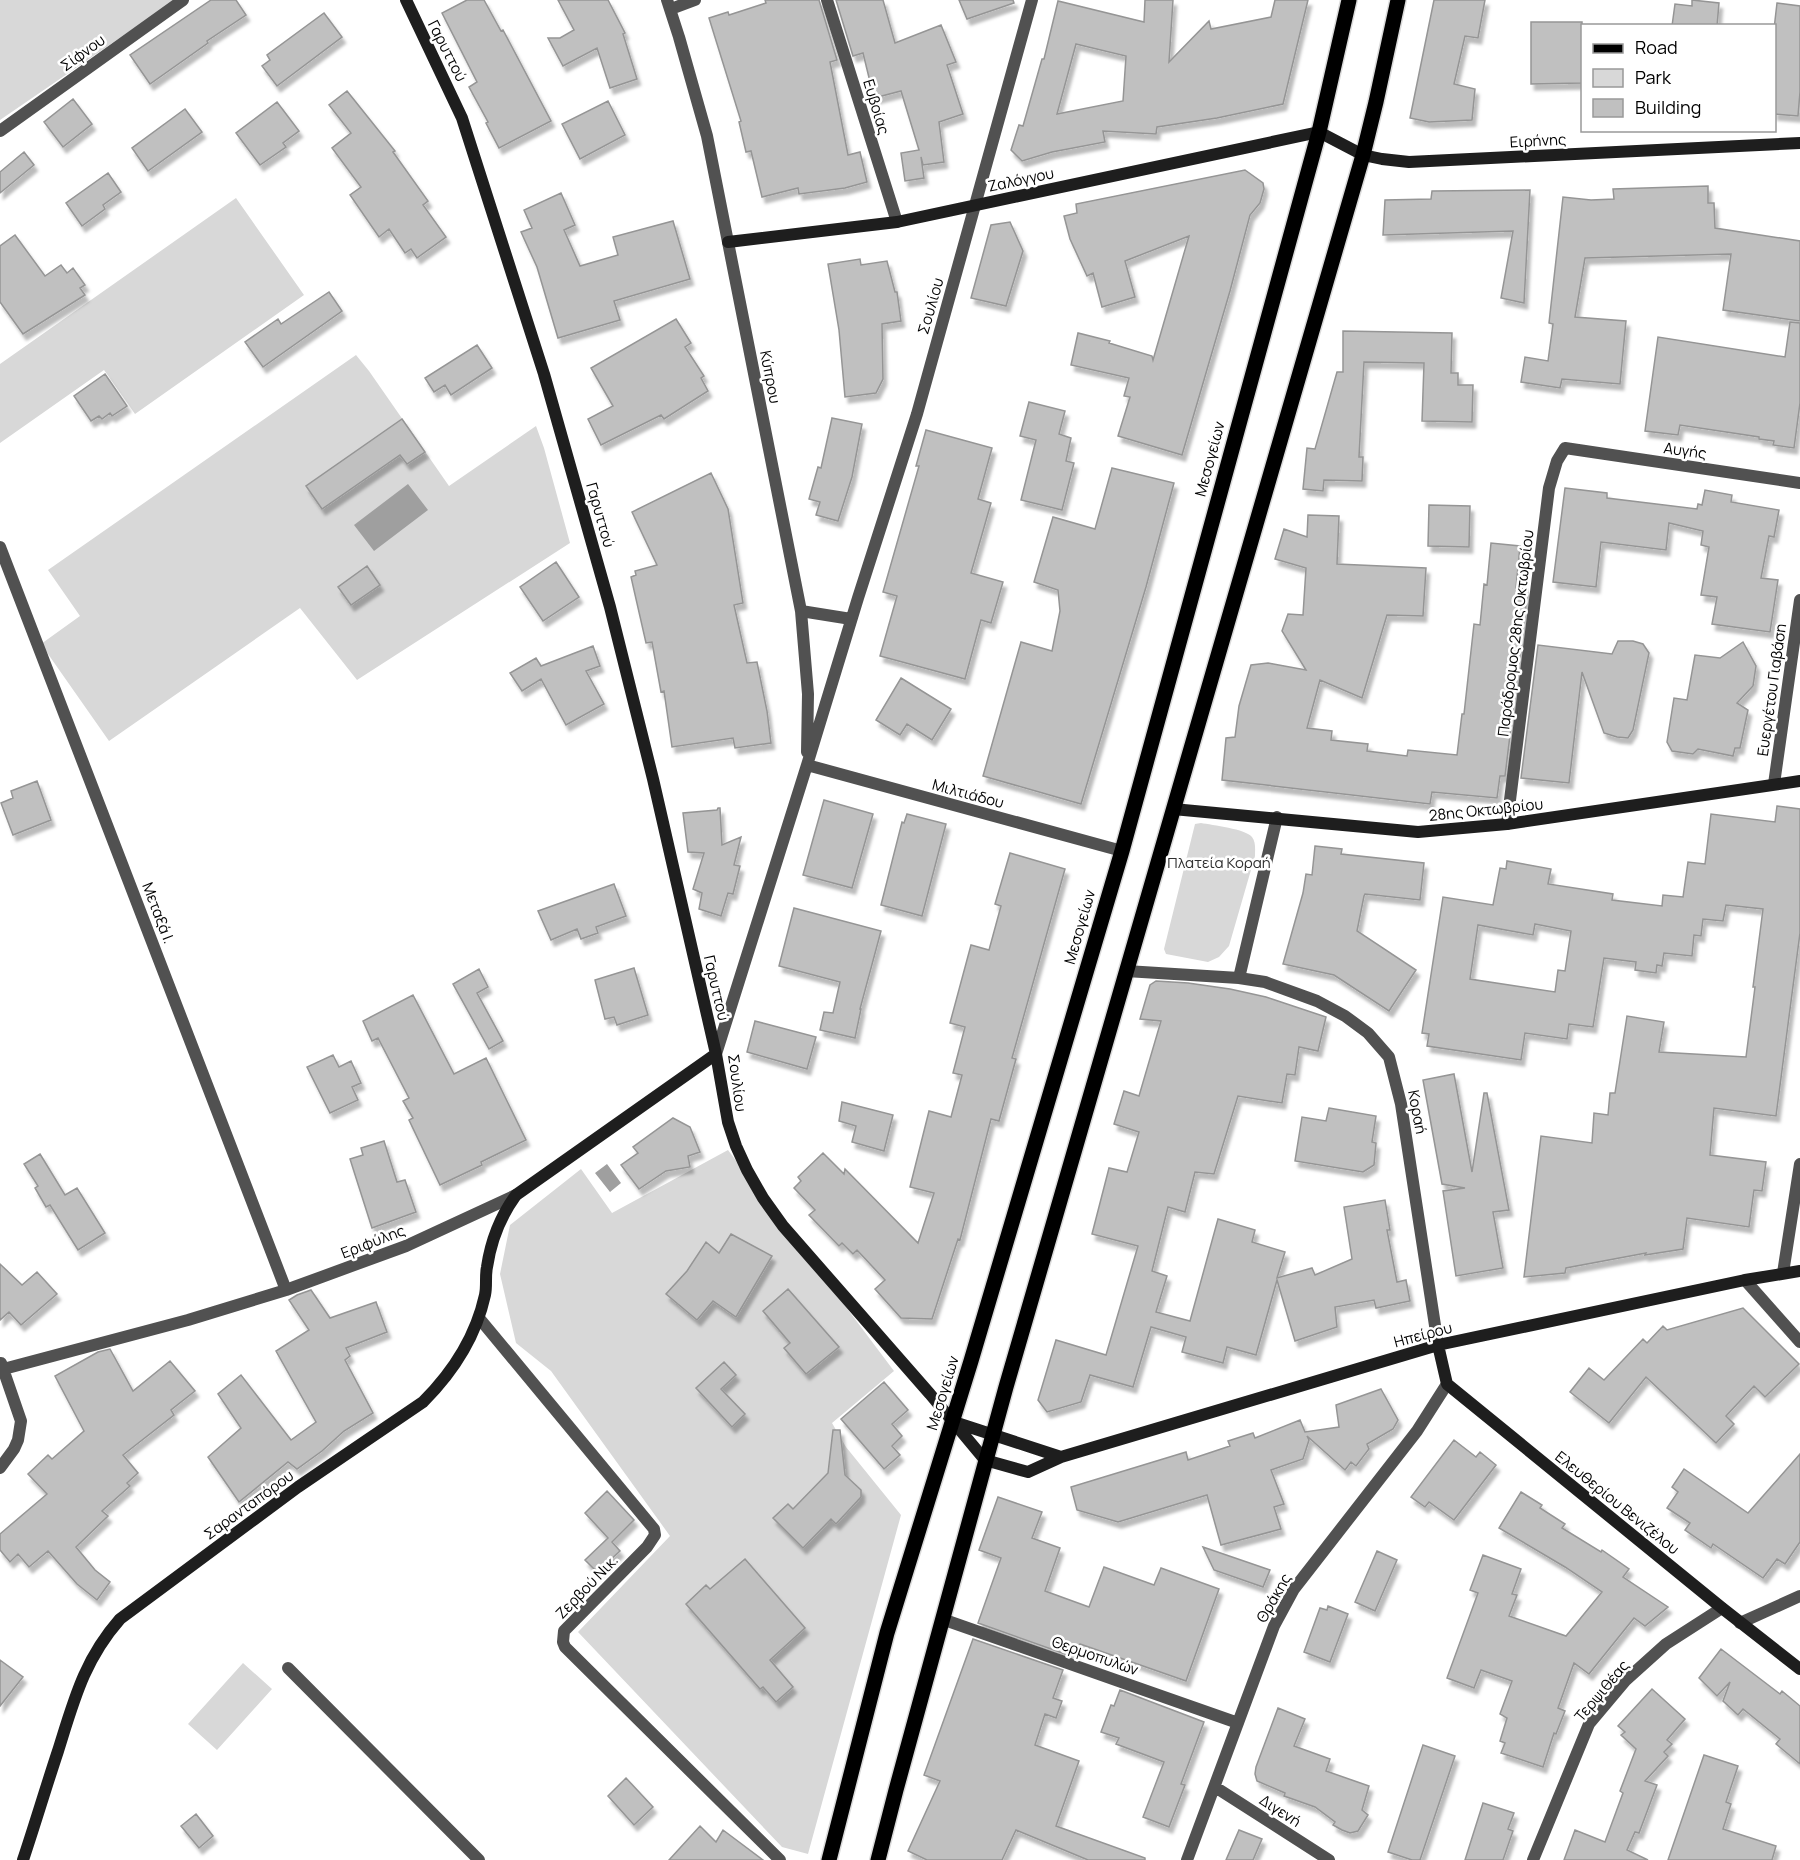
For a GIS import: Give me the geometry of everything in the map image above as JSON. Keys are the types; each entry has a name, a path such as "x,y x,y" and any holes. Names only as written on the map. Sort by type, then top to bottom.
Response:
{"main road":[{"name":"Μεσογείων","path":"829,1860 887,1633 953,1422 1122,851 1319,132 1349,0"},
{"path":"878,1860 992,1435 1363,154 1398,0"}],"street":[{"name":"Σίφνου","path":"0,131 183,0"},
{"name":"Γαρυττού","path":"406,0 462,118 544,374 613,618 653,779 716,1054"},
{"path":"669,4 695,0"},
{"name":"Ευβοίας","path":"827,0 897,222"},
{"name":"Σουλίου","path":"953,1422 783,1226 763,1198 736,1146 728,1122 716,1054 917,414 1032,0"},
{"name":"Κύπρου","path":"669,4 707,136 801,611 808,694 807,765"},
{"name":"Ζαλόγγου","path":"728,242 897,222 1319,132"},
{"name":"Ειρήνης","path":"1319,132 1363,154 1409,162 1800,143"},
{"name":"Αυγής","path":"1565,448 1800,483"},
{"name":"Παράδρομος 28ης Οκτωβρίου","path":"1507,824 1549,488 1557,461 1565,448"},
{"name":"Μεταξά Ι.","path":"0,546 286,1290"},
{"name":"Ευεργέτου Γιαβάση","path":"1774,784 1800,600"},
{"path":"801,611 851,619"},
{"name":"Μιλτιάδου","path":"807,765 1122,851"},
{"name":"28ης Οκτωβρίου","path":"1173,809 1418,832 1507,824 1800,781"},
{"path":"1239,978 1277,817"},
{"name":"Κοραή","path":"1126,971 1239,978 1265,982 1345,1016 1368,1033 1389,1057 1401,1104 1438,1345"},
{"name":"Εριφύλης","path":"1,1367 188,1320 286,1290 406,1246 516,1195 716,1054"},
{"path":"1783,1273 1800,1164"},
{"name":"Σαρανταπόρου","path":"23,1860 79,1684 86,1667 106,1635 120,1620 298,1486 423,1402 440,1386 455,1366 479,1318 495,1231 516,1195"},
{"name":"Ηπείρου","path":"985,1460 1028,1472 1061,1457 1438,1345 1744,1280 1800,1271"},
{"path":"1744,1280 1800,1342"},
{"name":"Ζερβού Νικ.","path":"479,1318 654,1529 655,1534 647,1547 564,1632 565,1647 780,1860"},
{"path":"1438,1345 1447,1384"},
{"path":"0,1468 14,1449 21,1421 1,1367"},
{"name":"Ελευθερίου Βενιζέλου","path":"1447,1384 1740,1623 1800,1669"},
{"name":"Θράκης","path":"1187,1860 1274,1626 1294,1589 1417,1431 1447,1384"},
{"path":"953,1422 1061,1457"},
{"path":"953,1422 985,1460"},
{"path":"1740,1623 1800,1596"},
{"name":"Τερψιθέας","path":"1533,1860 1589,1725 1626,1680 1666,1644 1722,1608"},
{"name":"Θερμοπυλών","path":"942,1618 1239,1723"},
{"path":"288,1668 479,1860"},
{"name":"Διγενή","path":"1215,1787 1329,1860"}],"green space":[{"path":"0,0 175,0 0,120"},
{"path":"236,198 304,295 135,414 104,370 0,443 0,364"},
{"path":"356,355 449,486 536,426 570,543 357,680 300,608 109,741 41,644 80,616 48,570"},
{"name":"Πλατεία Κοραή","path":"1201,823 1249,834 1255,846 1255,856 1229,946 1219,957 1208,962 1166,954 1164,949 1195,824"},
{"path":"728,1150 894,1371 832,1423 846,1447 901,1515 808,1854 782,1847 578,1632 670,1536 551,1371 516,1343 500,1274 510,1225 581,1169 612,1213"},
{"path":"243,1663 272,1689 217,1750 188,1724"}],"shaded area":[{"path":"408,484 428,510 374,551 354,525"},
{"path":"607,1164 621,1183 610,1192 595,1173"}],"building":[{"path":"211,0 236,0 246,15 150,84 130,55"},
{"path":"467,0 484,0 501,31 503,30 551,121 499,148 469,87 477,82 442,13"},
{"path":"558,0 608,0 625,33 623,34 637,79 610,88 597,48 563,66 548,38 560,38 574,30"},
{"path":"765,0 819,0 837,60 830,62 848,155 860,152 867,182 845,188 799,194 798,188 762,197 751,151 746,152 739,122 741,121 709,18 728,12 729,15 766,3"},
{"path":"836,0 883,0 895,43 941,25 956,62 947,65 963,114 939,122 944,162 923,165 921,157 924,178 905,181 901,153 919,150 901,91 874,98 863,53 853,56"},
{"path":"959,0 1013,0 1014,3 967,19"},
{"path":"1145,0 1173,0 1169,62 1209,21 1211,29 1271,17 1275,0 1308,0 1283,104 1217,118 1157,127 1156,134 1103,131 1105,142 1052,152 1022,161 1011,150 1019,125 1023,126 1042,59 1044,59 1058,1 1144,22","holes":["1076,44 1126,56 1123,101 1057,114"]},
{"path":"1434,0 1485,0 1478,38 1465,36 1454,84 1475,89 1472,120 1429,122 1410,118"},
{"path":"1692,0 1719,3 1717,24 1672,24 1675,4 1692,6"},
{"path":"1777,3 1800,6 1798,116 1776,114 1775,24"},
{"path":"324,13 342,37 277,86 262,66 270,60 267,55"},
{"path":"1531,22 1582,22 1581,83 1531,84"},
{"path":"347,91 395,151 393,152 428,201 423,205 446,237 417,258 411,249 405,253 389,229 379,237 350,195 361,187 332,148 351,133 329,105"},
{"path":"73,99 92,124 63,147 44,122"},
{"path":"608,101 625,135 580,159 562,124"},
{"path":"277,102 299,131 283,143 286,147 260,165 236,133"},
{"path":"185,109 202,132 148,171 132,148"},
{"path":"24,152 34,165 0,193 0,172"},
{"path":"1245,170 1263,183 1264,189 1260,203 1250,215 1182,455 1118,436 1130,397 1124,396 1129,378 1071,365 1078,333 1110,341 1109,343 1152,356 1153,360 1189,236 1125,261 1135,297 1102,307 1093,273 1087,276 1070,239 1064,216 1077,213 1076,204"},
{"path":"108,173 121,192 103,205 105,209 82,226 66,203"},
{"path":"1708,186 1708,203 1714,203 1715,228 1800,241 1800,321 1723,310 1731,254 1585,258 1575,317 1626,321 1620,384 1562,379 1560,388 1521,382 1525,357 1548,361 1553,324 1549,323 1563,197 1591,200 1614,199 1613,189"},
{"path":"1530,190 1524,303 1501,298 1513,231 1383,235 1385,200 1431,199 1432,191"},
{"path":"561,193 575,225 564,230 580,266 618,255 613,237 673,221 690,279 614,301 620,320 558,338 537,267 521,232 532,228 524,210"},
{"path":"1010,222 1023,251 1006,306 971,298 991,225"},
{"path":"15,235 45,276 61,265 67,273 73,268 85,285 80,288 85,295 23,334 0,302 0,246"},
{"path":"860,259 861,265 887,261 895,292 897,292 901,321 882,324 883,379 876,393 845,397 839,330 828,264"},
{"path":"329,292 342,311 263,367 245,342 278,319 281,324"},
{"path":"676,319 691,343 685,347 704,376 701,378 708,391 664,419 661,415 601,445 588,419 613,406 591,368"},
{"path":"1790,322 1800,323 1800,403 1794,448 1773,445 1774,441 1759,439 1759,437 1680,425 1678,435 1645,431 1658,337 1785,357"},
{"path":"1343,331 1452,333 1451,373 1458,373 1458,385 1473,385 1472,422 1422,421 1424,363 1364,362 1359,457 1363,457 1362,481 1324,480 1323,491 1303,489 1307,448 1315,449 1337,372 1343,372"},
{"path":"477,345 492,368 451,395 445,385 434,392 425,378"},
{"path":"105,374 127,406 112,416 110,413 102,419 99,416 91,421 74,396"},
{"path":"1029,402 1065,411 1059,434 1071,438 1066,461 1074,463 1062,510 1021,500 1036,440 1020,436"},
{"path":"832,418 862,424 852,477 838,521 816,515 820,502 809,499 818,467 821,468"},
{"path":"402,419 425,452 407,464 400,455 322,509 306,486"},
{"path":"926,430 992,448 978,499 991,503 971,573 1003,582 991,623 981,620 965,679 880,656 897,596 883,592 919,466 916,466"},
{"path":"1112,468 1174,483 1146,587 1081,804 983,776 1021,642 1052,651 1060,611 1058,590 1034,582 1053,517 1095,529"},
{"path":"711,473 728,509 743,603 734,605 747,663 757,662 771,743 735,748 733,738 672,747 664,691 661,692 652,642 646,643 631,577 636,575 635,571 657,565 632,512"},
{"path":"1565,488 1607,493 1607,498 1697,509 1698,504 1702,505 1705,490 1732,495 1731,502 1779,510 1774,537 1769,536 1761,578 1778,580 1770,632 1712,624 1717,597 1701,595 1709,547 1701,545 1703,531 1669,523 1666,550 1601,542 1596,587 1553,582"},
{"path":"1429,505 1470,506 1469,547 1428,546"},
{"path":"1308,515 1339,516 1337,564 1426,568 1423,616 1387,615 1362,698 1320,680 1307,728 1332,731 1331,740 1368,744 1367,751 1407,756 1408,750 1457,755 1474,624 1480,625 1491,543 1520,546 1516,588 1528,589 1505,776 1500,776 1497,798 1432,792 1430,804 1222,780 1226,738 1235,737 1239,706 1251,665 1268,663 1306,670 1282,631 1288,614 1303,615 1306,568 1275,559 1284,529 1307,537"},
{"path":"556,562 579,597 543,621 520,587"},
{"path":"367,566 380,585 351,605 338,587"},
{"path":"1618,641 1643,644 1649,653 1633,730 1628,738 1604,733 1582,672 1569,783 1521,778 1538,645 1612,654"},
{"path":"1743,642 1756,666 1753,686 1737,703 1748,710 1740,748 1735,748 1733,756 1698,749 1693,754 1672,751 1667,742 1674,698 1687,700 1695,655 1720,658"},
{"path":"593,646 600,666 586,671 604,704 566,725 541,679 522,691 510,673 536,658 541,666"},
{"path":"901,678 951,709 932,740 907,724 900,735 876,720"},
{"path":"37,781 51,820 13,835 1,803 13,798 11,791"},
{"path":"824,800 873,814 852,888 803,875"},
{"path":"1777,806 1800,809 1800,933 1776,1116 1714,1108 1710,1155 1766,1162 1762,1191 1754,1190 1749,1227 1687,1218 1683,1249 1645,1255 1646,1253 1566,1268 1565,1273 1524,1277 1541,1136 1592,1143 1594,1113 1608,1115 1610,1093 1615,1093 1627,1016 1664,1022 1659,1052 1746,1057 1763,909 1726,905 1723,921 1703,919 1701,936 1694,935 1692,956 1664,953 1662,966 1657,965 1656,973 1635,970 1636,962 1604,958 1593,1027 1569,1024 1567,1039 1525,1033 1521,1060 1427,1046 1429,1034 1422,1033 1443,897 1493,905 1500,868 1506,869 1507,861 1551,869 1548,884 1613,894 1612,900 1662,906 1663,895 1683,897 1688,862 1705,864 1711,814 1775,822","holes":["1535,924 1571,931 1565,971 1558,970 1555,992 1470,979 1478,925 1533,935"]},
{"path":"720,808 722,845 741,837 734,865 740,866 733,894 728,893 721,916 699,909 702,893 693,889 704,853 688,852 683,813 717,810"},
{"path":"907,814 946,824 922,916 881,905 902,822 904,823"},
{"path":"1315,846 1342,849 1341,854 1424,863 1420,900 1365,894 1364,896 1357,931 1416,970 1389,1011 1334,975 1283,964 1306,874 1312,875"},
{"path":"1010,853 1065,869 1012,1058 1016,1059 999,1121 991,1119 960,1240 958,1239 932,1319 901,1318 875,1289 885,1280 857,1250 853,1254 842,1243 839,1246 809,1215 815,1210 794,1188 801,1181 798,1177 823,1153 844,1174 845,1169 918,1243 934,1193 910,1187 929,1111 951,1117 962,1075 953,1073 965,1027 950,1023 971,945 989,950 1001,906 995,904"},
{"path":"614,884 626,916 596,927 598,933 581,939 577,929 551,940 538,911"},
{"path":"794,908 881,931 860,1009 855,1038 820,1030 824,1012 833,1013 840,982 779,966"},
{"path":"634,968 648,1015 617,1025 614,1017 605,1019 595,980"},
{"path":"479,969 488,987 477,993 503,1041 489,1049 453,984"},
{"path":"1156,981 1230,989 1266,997 1326,1017 1318,1051 1299,1047 1295,1075 1287,1074 1282,1103 1238,1096 1214,1174 1195,1172 1185,1212 1168,1207 1152,1271 1167,1276 1156,1312 1190,1321 1218,1219 1255,1230 1252,1242 1285,1252 1277,1278 1312,1268 1315,1275 1352,1259 1344,1207 1385,1200 1390,1230 1387,1230 1397,1282 1406,1280 1410,1301 1376,1308 1374,1300 1335,1307 1337,1327 1295,1341 1277,1280 1256,1355 1227,1347 1223,1363 1182,1352 1186,1337 1151,1327 1133,1387 1090,1375 1081,1402 1047,1412 1038,1400 1056,1340 1106,1355 1138,1246 1092,1234 1109,1168 1127,1172 1139,1132 1114,1124 1124,1091 1139,1096 1161,1021 1140,1019 1150,985"},
{"path":"413,995 454,1074 486,1058 526,1140 440,1185 409,1120 413,1118 403,1101 409,1098 378,1038 372,1041 363,1021"},
{"path":"755,1021 816,1037 807,1069 747,1052"},
{"path":"333,1055 339,1067 351,1061 361,1083 352,1087 358,1100 330,1113 307,1067"},
{"path":"1454,1074 1472,1172 1484,1093 1487,1093 1509,1210 1493,1212 1503,1268 1456,1276 1443,1191 1465,1188 1442,1184 1423,1080"},
{"path":"842,1102 893,1115 884,1151 852,1142 856,1126 839,1121"},
{"path":"1329,1108 1376,1116 1372,1142 1376,1143 1374,1165 1363,1172 1295,1161 1302,1117 1326,1121"},
{"path":"673,1118 690,1127 700,1152 688,1156 690,1167 666,1171 639,1189 621,1165 638,1153 633,1147"},
{"path":"384,1141 397,1182 405,1180 416,1212 372,1228 350,1159 363,1155 361,1148"},
{"path":"40,1154 65,1195 77,1188 105,1233 78,1250 50,1205 46,1207 35,1188 38,1186 24,1164"},
{"path":"731,1234 772,1256 736,1317 713,1301 697,1320 666,1294 687,1271 706,1242 719,1253"},
{"path":"0,1264 22,1285 37,1272 57,1294 21,1325 9,1312 0,1320"},
{"path":"788,1289 839,1347 806,1374 784,1348 790,1343 763,1311"},
{"path":"311,1290 330,1318 376,1302 387,1332 346,1348 350,1356 345,1360 373,1413 344,1431 297,1469 288,1462 239,1502 208,1457 241,1428 218,1394 241,1375 291,1440 316,1422 276,1351 309,1330 289,1300"},
{"path":"1743,1308 1799,1364 1765,1397 1754,1386 1726,1416 1734,1424 1716,1443 1646,1377 1609,1423 1570,1392 1589,1368 1604,1380 1643,1339 1647,1343 1663,1326 1667,1330"},
{"path":"110,1349 133,1391 170,1361 195,1391 171,1410 174,1415 123,1455 138,1473 127,1483 130,1486 102,1511 108,1516 76,1547 95,1570 110,1582 97,1600 77,1584 48,1551 29,1567 18,1554 10,1562 0,1550 0,1534 47,1494 28,1474 48,1455 52,1459 84,1431 55,1376 98,1352"},
{"path":"724,1362 736,1375 721,1389 745,1414 732,1427 696,1388"},
{"path":"884,1382 908,1410 892,1424 902,1436 892,1446 900,1455 884,1469 841,1419"},
{"path":"1381,1389 1398,1420 1393,1429 1367,1444 1369,1449 1356,1466 1351,1462 1345,1470 1307,1436 1309,1440 1303,1459 1271,1470 1284,1504 1274,1507 1281,1529 1221,1545 1207,1495 1118,1522 1077,1510 1071,1487 1186,1452 1188,1460 1230,1446 1228,1441 1253,1433 1255,1438 1300,1420 1305,1432 1339,1427 1336,1405"},
{"path":"833,1430 840,1430 845,1475 861,1490 861,1497 836,1524 831,1519 803,1548 773,1518 788,1504 793,1509 828,1473"},
{"path":"1454,1440 1476,1457 1480,1452 1496,1465 1454,1520 1429,1502 1425,1507 1411,1497"},
{"path":"1800,1454 1800,1542 1785,1564 1777,1559 1763,1578 1713,1544 1711,1548 1685,1530 1690,1523 1667,1508 1678,1492 1672,1487 1684,1469 1748,1513"},
{"path":"607,1491 634,1520 612,1542 620,1551 597,1572 585,1560 608,1538 585,1513"},
{"path":"1521,1492 1542,1505 1540,1508 1565,1524 1562,1528 1601,1552 1602,1550 1629,1569 1623,1577 1668,1607 1645,1626 1634,1618 1589,1674 1574,1663 1558,1708 1565,1711 1556,1734 1554,1733 1543,1767 1501,1753 1505,1743 1500,1741 1507,1718 1500,1714 1512,1681 1481,1670 1474,1688 1447,1678 1478,1593 1470,1590 1483,1555 1521,1569 1512,1594 1517,1595 1509,1616 1566,1636 1602,1592 1499,1528"},
{"path":"998,1497 1042,1512 1032,1538 1060,1548 1045,1591 1089,1607 1104,1567 1154,1585 1161,1568 1219,1589 1186,1681 1080,1644 1077,1652 1070,1649 1068,1655 978,1623 1001,1558 979,1550"},
{"path":"1203,1547 1270,1570 1263,1587 1214,1570"},
{"path":"1377,1551 1397,1560 1375,1611 1355,1602"},
{"path":"745,1559 805,1628 770,1660 793,1687 776,1702 763,1687 760,1689 686,1604 706,1585 710,1589"},
{"path":"1328,1606 1348,1614 1330,1662 1304,1652 1320,1608 1327,1610"},
{"path":"973,1639 1063,1670 1053,1698 1062,1701 1056,1718 1045,1714 1035,1745 1079,1761 1056,1826 1145,1858 1145,1860 1088,1860 1016,1830 1002,1860 927,1860 908,1851 940,1781 924,1775"},
{"path":"1721,1649 1780,1694 1782,1691 1800,1706 1800,1764 1776,1744 1780,1739 1743,1709 1738,1715 1723,1701 1730,1682 1717,1696 1699,1678"},
{"path":"0,1660 23,1677 0,1706"},
{"path":"1652,1689 1685,1719 1667,1740 1672,1744 1664,1752 1668,1756 1645,1781 1657,1785 1639,1833 1635,1832 1627,1850 1648,1860 1564,1860 1575,1830 1605,1842 1623,1793 1620,1791 1636,1749 1621,1735 1625,1732 1618,1726"},
{"path":"1120,1690 1204,1722 1181,1784 1185,1785 1169,1827 1143,1817 1164,1762 1116,1744 1119,1738 1101,1732 1111,1705 1114,1706"},
{"path":"1278,1708 1305,1719 1294,1746 1330,1759 1326,1771 1369,1786 1362,1810 1368,1815 1358,1831 1350,1833 1342,1830 1333,1825 1335,1822 1315,1807 1284,1796 1285,1793 1257,1781 1256,1767"},
{"path":"1423,1745 1455,1756 1420,1860 1412,1860 1388,1852"},
{"path":"1704,1755 1738,1766 1726,1802 1731,1804 1723,1829 1776,1846 1772,1860 1668,1860"},
{"path":"626,1778 653,1807 634,1825 608,1796"},
{"path":"1483,1803 1514,1813 1508,1829 1513,1831 1503,1860 1465,1860"},
{"path":"196,1814 213,1836 199,1848 181,1826"},
{"path":"700,1826 716,1842 723,1830 763,1860 669,1860"},
{"path":"1239,1830 1262,1839 1253,1860 1226,1860"}]}
